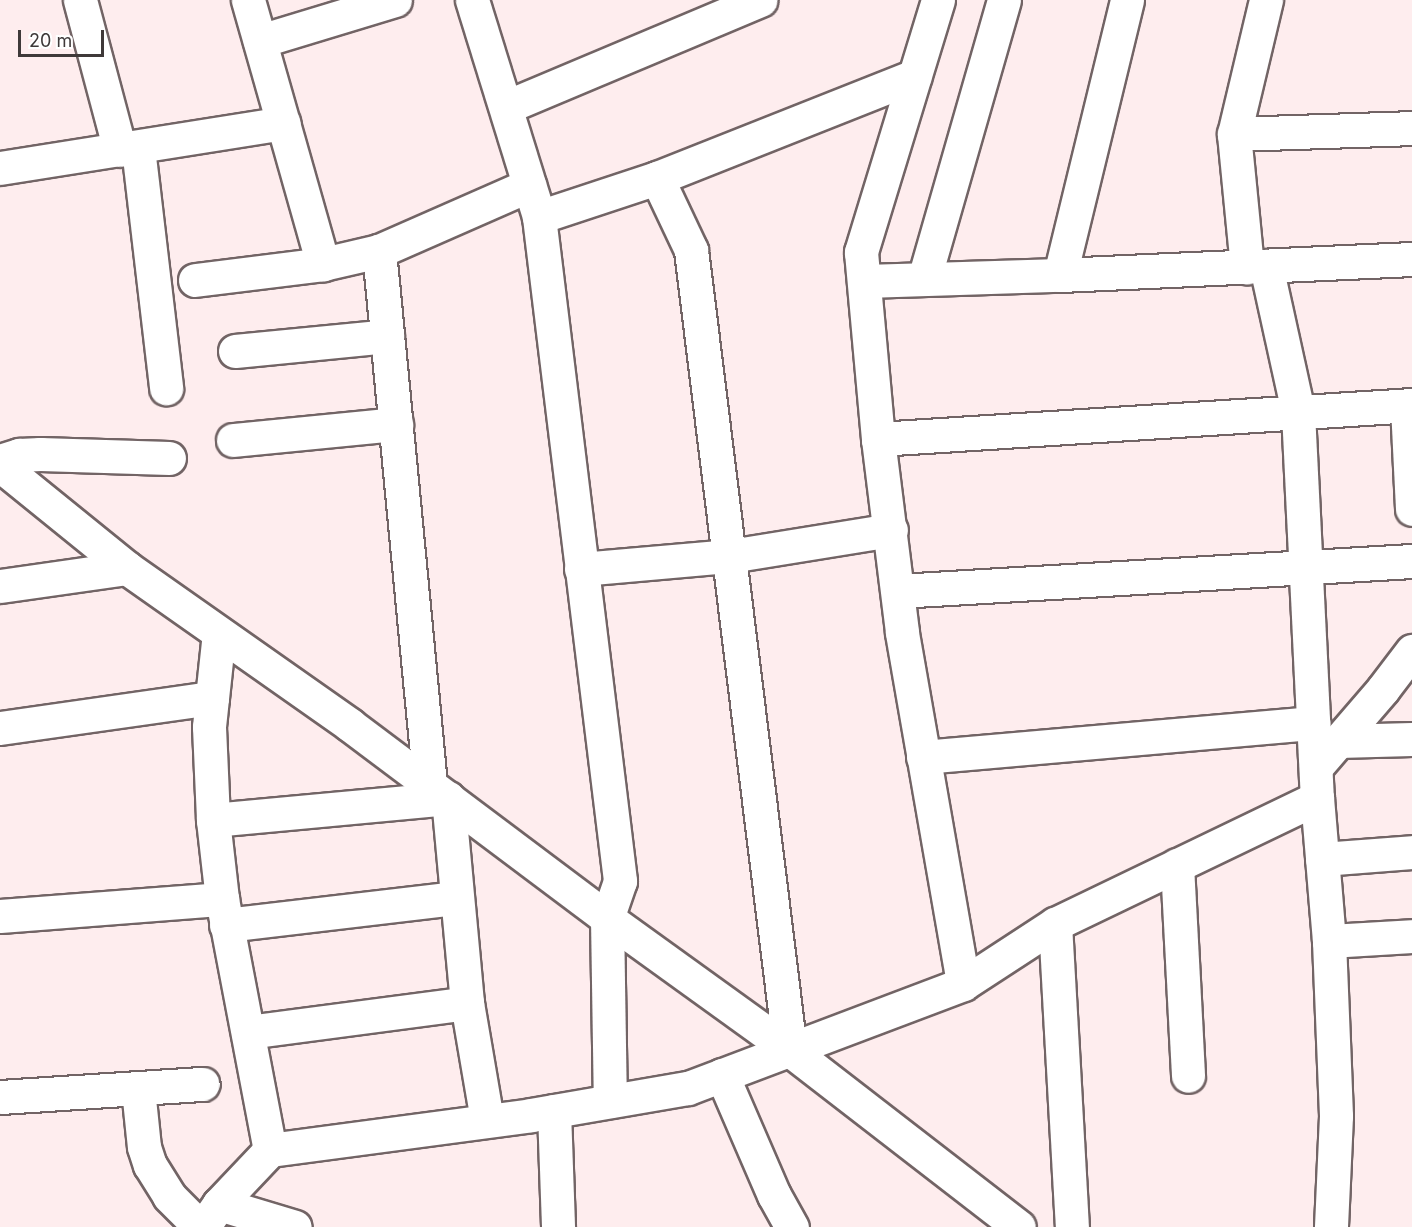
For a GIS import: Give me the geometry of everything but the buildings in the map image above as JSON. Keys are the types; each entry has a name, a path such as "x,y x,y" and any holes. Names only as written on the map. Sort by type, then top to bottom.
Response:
{"street":[{"path":"80,0 129,149 166,388"},
{"path":"248,0 323,264"},
{"path":"260,41 395,0"},
{"path":"472,0 538,217 620,881 607,918 610,1101"},
{"path":"506,107 760,0"},
{"path":"938,0 861,252 878,439 902,633 963,984"},
{"path":"924,279 1004,0"},
{"path":"1060,275 1127,0"},
{"path":"1266,0 1234,134 1256,266 1298,412 1307,566 1326,732 1316,782 1329,941 1336,1116 1331,1227"},
{"path":"538,217 657,178 915,76"},
{"path":"0,168 283,123"},
{"path":"1234,134 1412,128"},
{"path":"657,178 691,250 790,1050"},
{"path":"195,280 323,264 379,251 529,185"},
{"path":"379,251 396,424 439,792 456,898 466,1003 487,1120"},
{"path":"865,281 1060,275 1412,259"},
{"path":"235,351 387,336"},
{"path":"878,439 1409,405 1412,509"},
{"path":"233,440 396,424"},
{"path":"169,458 19,454 0,463 127,568 439,792 607,918 790,1050 1019,1227"},
{"path":"581,569 730,556 891,530"},
{"path":"898,591 1412,561"},
{"path":"0,586 127,568"},
{"path":"219,633 209,727 213,820 224,912 270,1150"},
{"path":"1326,732 1383,689 1412,651"},
{"path":"0,728 212,698"},
{"path":"923,757 1326,732 1412,740"},
{"path":"207,1219 270,1150 554,1111 688,1088 963,984 1055,924 1177,865 1316,782"},
{"path":"213,820 439,792"},
{"path":"1322,859 1412,852"},
{"path":"1177,865 1188,1076"},
{"path":"0,916 224,912 456,898"},
{"path":"1055,924 1071,1227"},
{"path":"1329,941 1412,936"},
{"path":"248,1032 466,1003"},
{"path":"722,1075 774,1195 792,1227"},
{"path":"0,1097 203,1084"},
{"path":"138,1089 144,1147 150,1165 169,1196 207,1219 295,1227"},
{"path":"554,1111 558,1227"}]}
